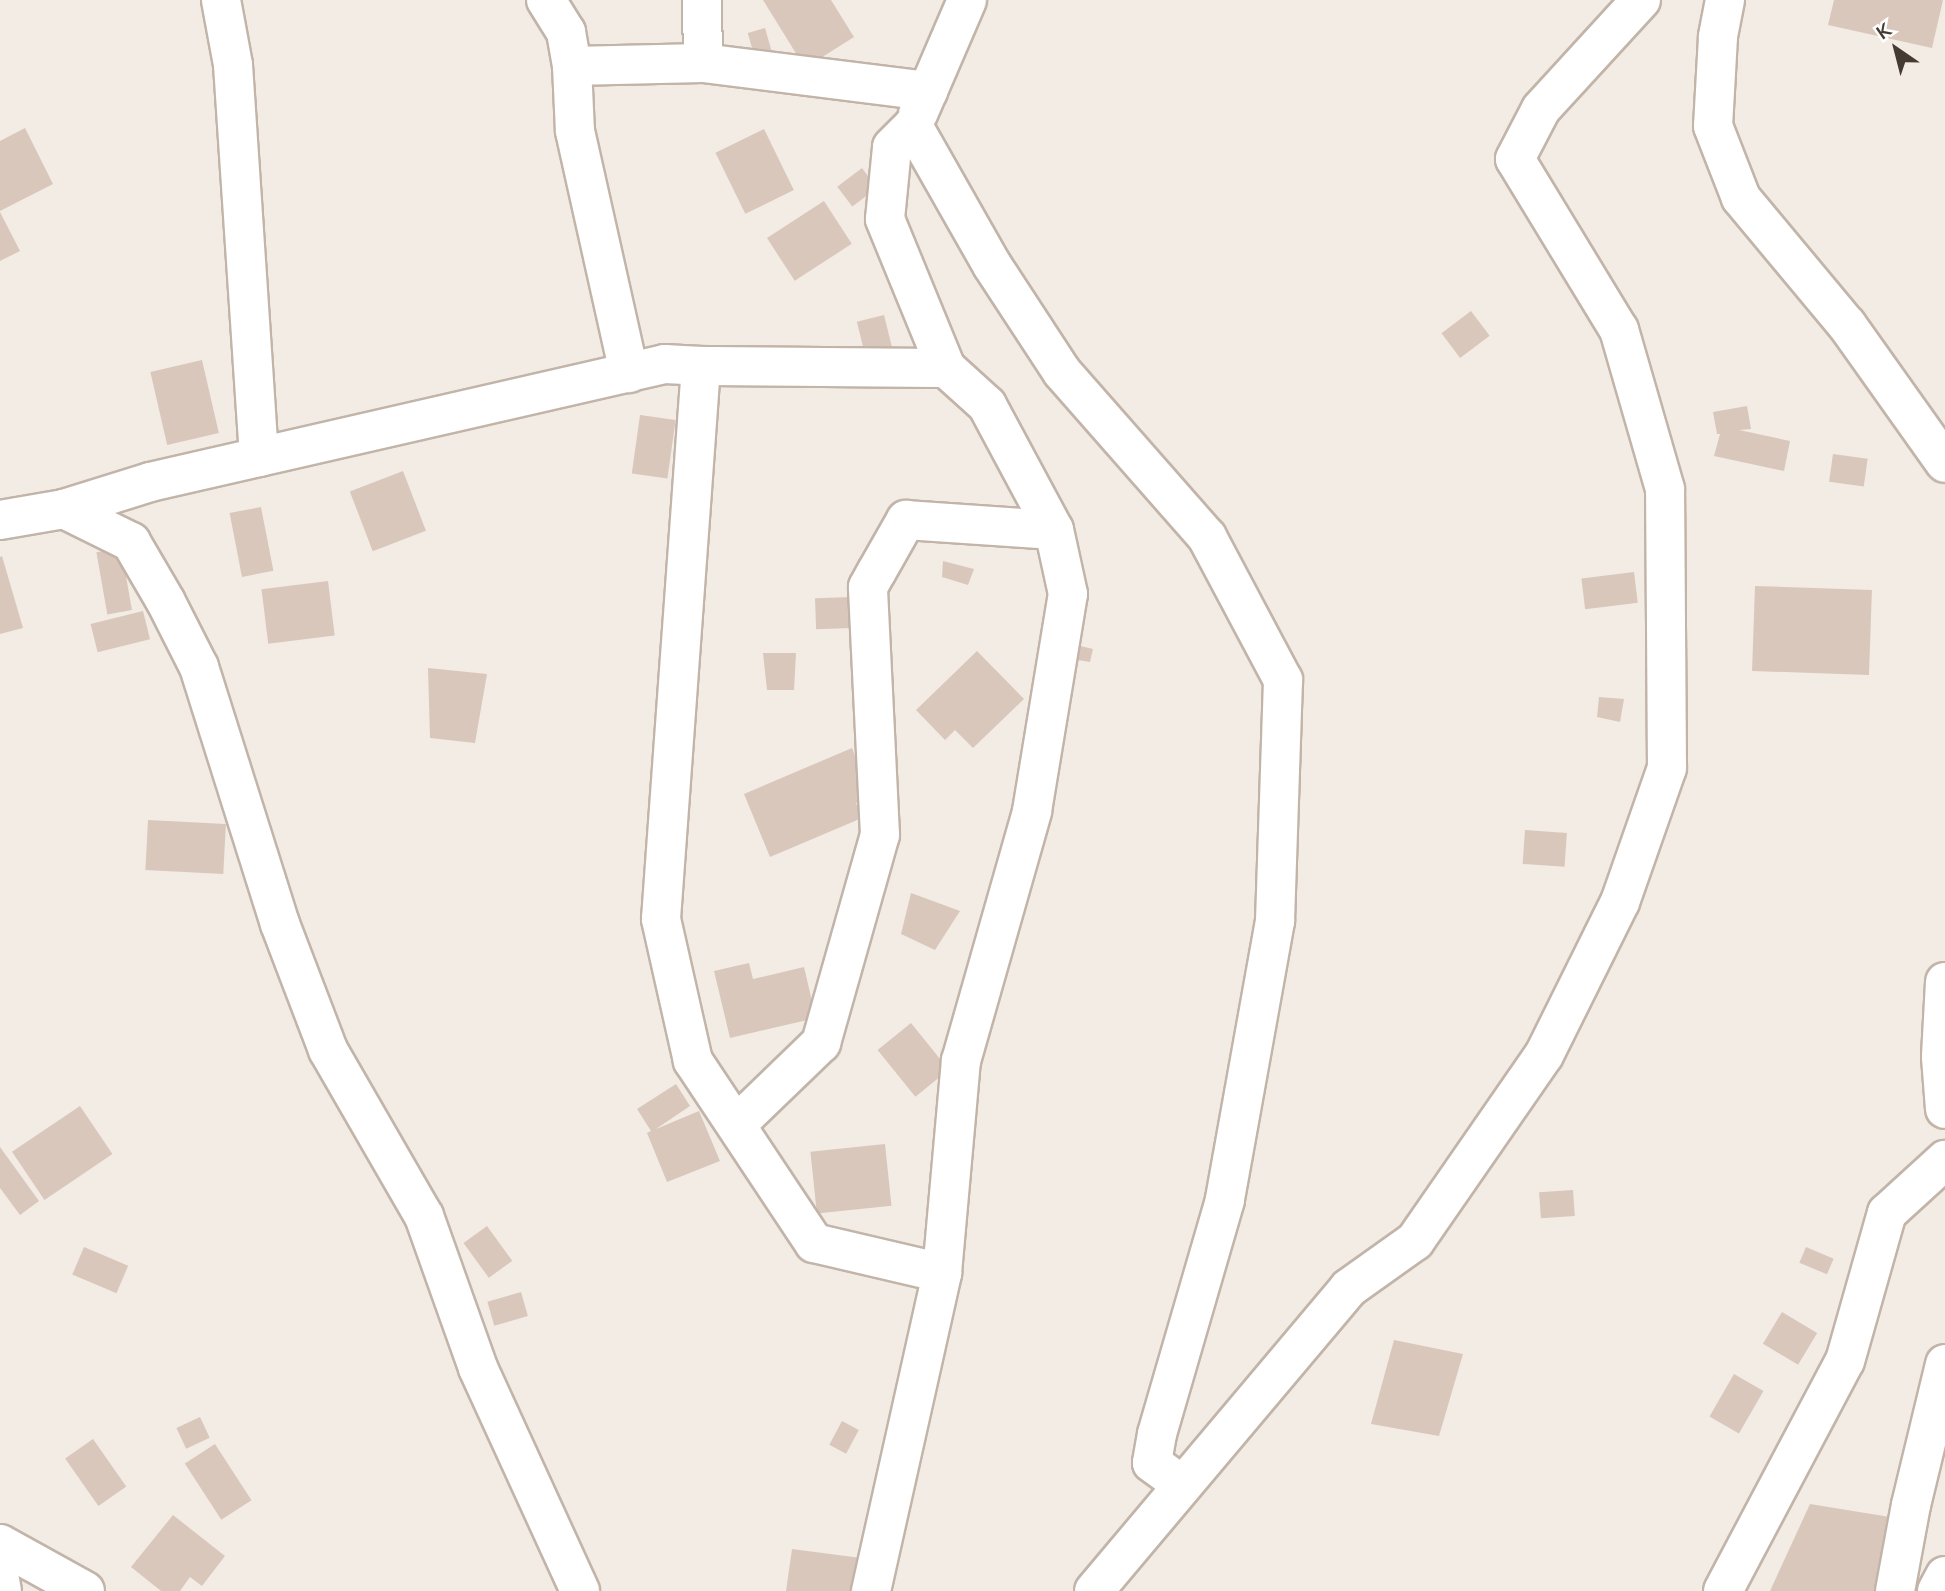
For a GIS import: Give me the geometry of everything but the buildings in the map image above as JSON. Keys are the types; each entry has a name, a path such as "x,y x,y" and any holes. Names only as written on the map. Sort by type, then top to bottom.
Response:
{"street":[{"path":"221,0 233,65 259,457"},
{"path":"546,0 566,32 572,66 575,131 629,373"},
{"path":"702,0 704,63"},
{"path":"871,1591 942,1273 961,1061 1032,811 1068,594 1054,530 987,405 946,368 886,219 892,147 913,126 967,0"},
{"path":"1094,1591 1349,1288 1415,1241 1544,1055 1620,902 1667,768 1665,489 1619,330 1515,159 1541,109 1641,0"},
{"path":"1725,0 1718,37 1713,126 1741,198 1847,325 1945,463"},
{"path":"572,66 704,63 928,91"},
{"path":"913,126 992,265 1062,372 1207,537 1283,680 1275,921 1225,1200 1157,1434 1152,1464 1181,1485"},
{"path":"0,520 64,509 150,482 665,364 946,368"},
{"path":"701,366 661,919 693,1060 814,1243 942,1273"},
{"path":"64,509 131,542 199,667 271,898 328,1050 424,1216 478,1368 580,1591"},
{"path":"737,1124 821,1043 880,835 868,587 906,520 1054,530"},
{"path":"1945,982 1941,1057 1945,1109"},
{"path":"1723,1591 1845,1361 1887,1213 1945,1160"},
{"path":"1895,1591 1911,1505 1945,1364"},
{"path":"0,1544 85,1591"},
{"path":"1937,1591 1945,1576"},
{"path":"0,1580 2,1591"}]}
